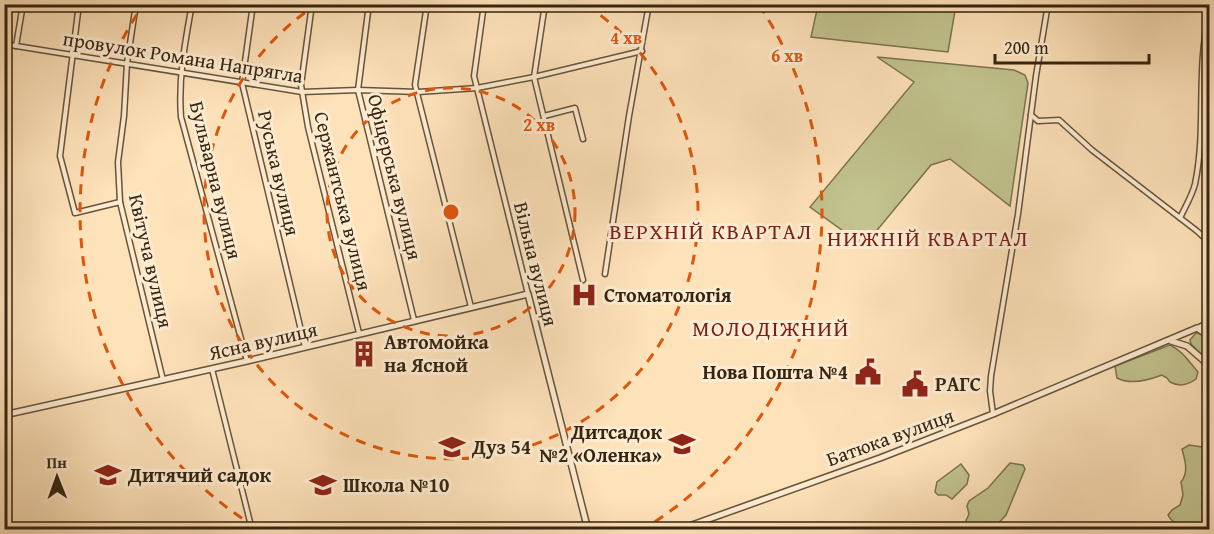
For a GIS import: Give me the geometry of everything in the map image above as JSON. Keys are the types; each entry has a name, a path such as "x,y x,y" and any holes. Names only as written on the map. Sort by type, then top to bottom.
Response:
{"street":[{"path":"16,46 23,4"},
{"path":"80,4 60,156 75,213 120,202"},
{"name":"Квітуча вулиця","path":"136,4 127,63 124,116 118,162 120,202 164,380"},
{"name":"Бульварна вулиця","path":"192,4 181,71 182,117 247,361"},
{"name":"Руська вулиця","path":"253,4 242,83 305,347"},
{"name":"Сержантська вулиця","path":"312,4 301,85 308,126 359,333"},
{"name":"Офіцерська вулиця","path":"369,4 358,90 414,320"},
{"path":"427,4 415,85 471,308"},
{"name":"Вільна вулиця","path":"484,4 474,76 588,530"},
{"path":"545,4 534,77 582,280"},
{"path":"605,274 629,116 650,4"},
{"path":"993,414 990,392 991,376 1018,214 1048,4"},
{"path":"1180,218 1194,186 1200,142 1203,45 1209,11"},
{"name":"провулок Романа Напрягла","path":"4,44 302,92 358,90 418,92 477,88 642,51"},
{"path":"544,116 575,108 583,139"},
{"path":"1031,114 1038,121 1059,120 1101,158 1209,243"},
{"name":"Ясна вулиця","path":"5,414 247,361 528,294"},
{"name":"Батюка вулиця","path":"678,530 880,458 993,414 1170,341 1209,322"},
{"path":"1197,328 1209,337"},
{"path":"1170,341 1187,346 1209,366"},
{"path":"212,369 252,530"}],"green space":[{"path":"818,4 956,5 948,52 811,37"},
{"path":"877,57 1014,70 1025,75 1028,83 1010,206 950,159 931,165 864,246 810,207 914,82"},
{"path":"1196,333 1204,335 1209,341 1209,362 1191,344 1190,340"},
{"path":"1170,345 1183,354 1198,372 1196,379 1180,385 1173,384 1162,375 1134,381 1117,378 1115,366"},
{"path":"1189,445 1209,448 1209,487 1202,492 1204,502 1202,505 1209,529 1179,529 1168,515 1180,505 1183,495 1181,482 1186,470 1182,449"},
{"path":"1010,463 1023,465 1025,469 1006,515 993,529 966,528 969,501 988,488"},
{"path":"961,464 969,475 967,484 952,499 946,495 938,495 935,492 937,482"}],"place":[{"name":"Стоматологія","path":"584,295"},
{"name":"Автомойка на Ясной","path":"364,354"},
{"name":"Нова Пошта №4","path":"868,372"},
{"name":"РАГС","path":"915,384"},
{"name":"Дитсадок №2 «Оленка»","path":"682,444"},
{"name":"Дуз 54","path":"452,447"},
{"name":"Дитячий садок","path":"108,475"},
{"name":"Школа №10","path":"323,485"}],"district":[{"name":"ВЕРХНІЙ КВАРТАЛ","path":"711,231"},
{"name":"НИЖНІЙ КВАРТАЛ","path":"928,238"},
{"name":"МОЛОДІЖНИЙ","path":"771,328"}]}
